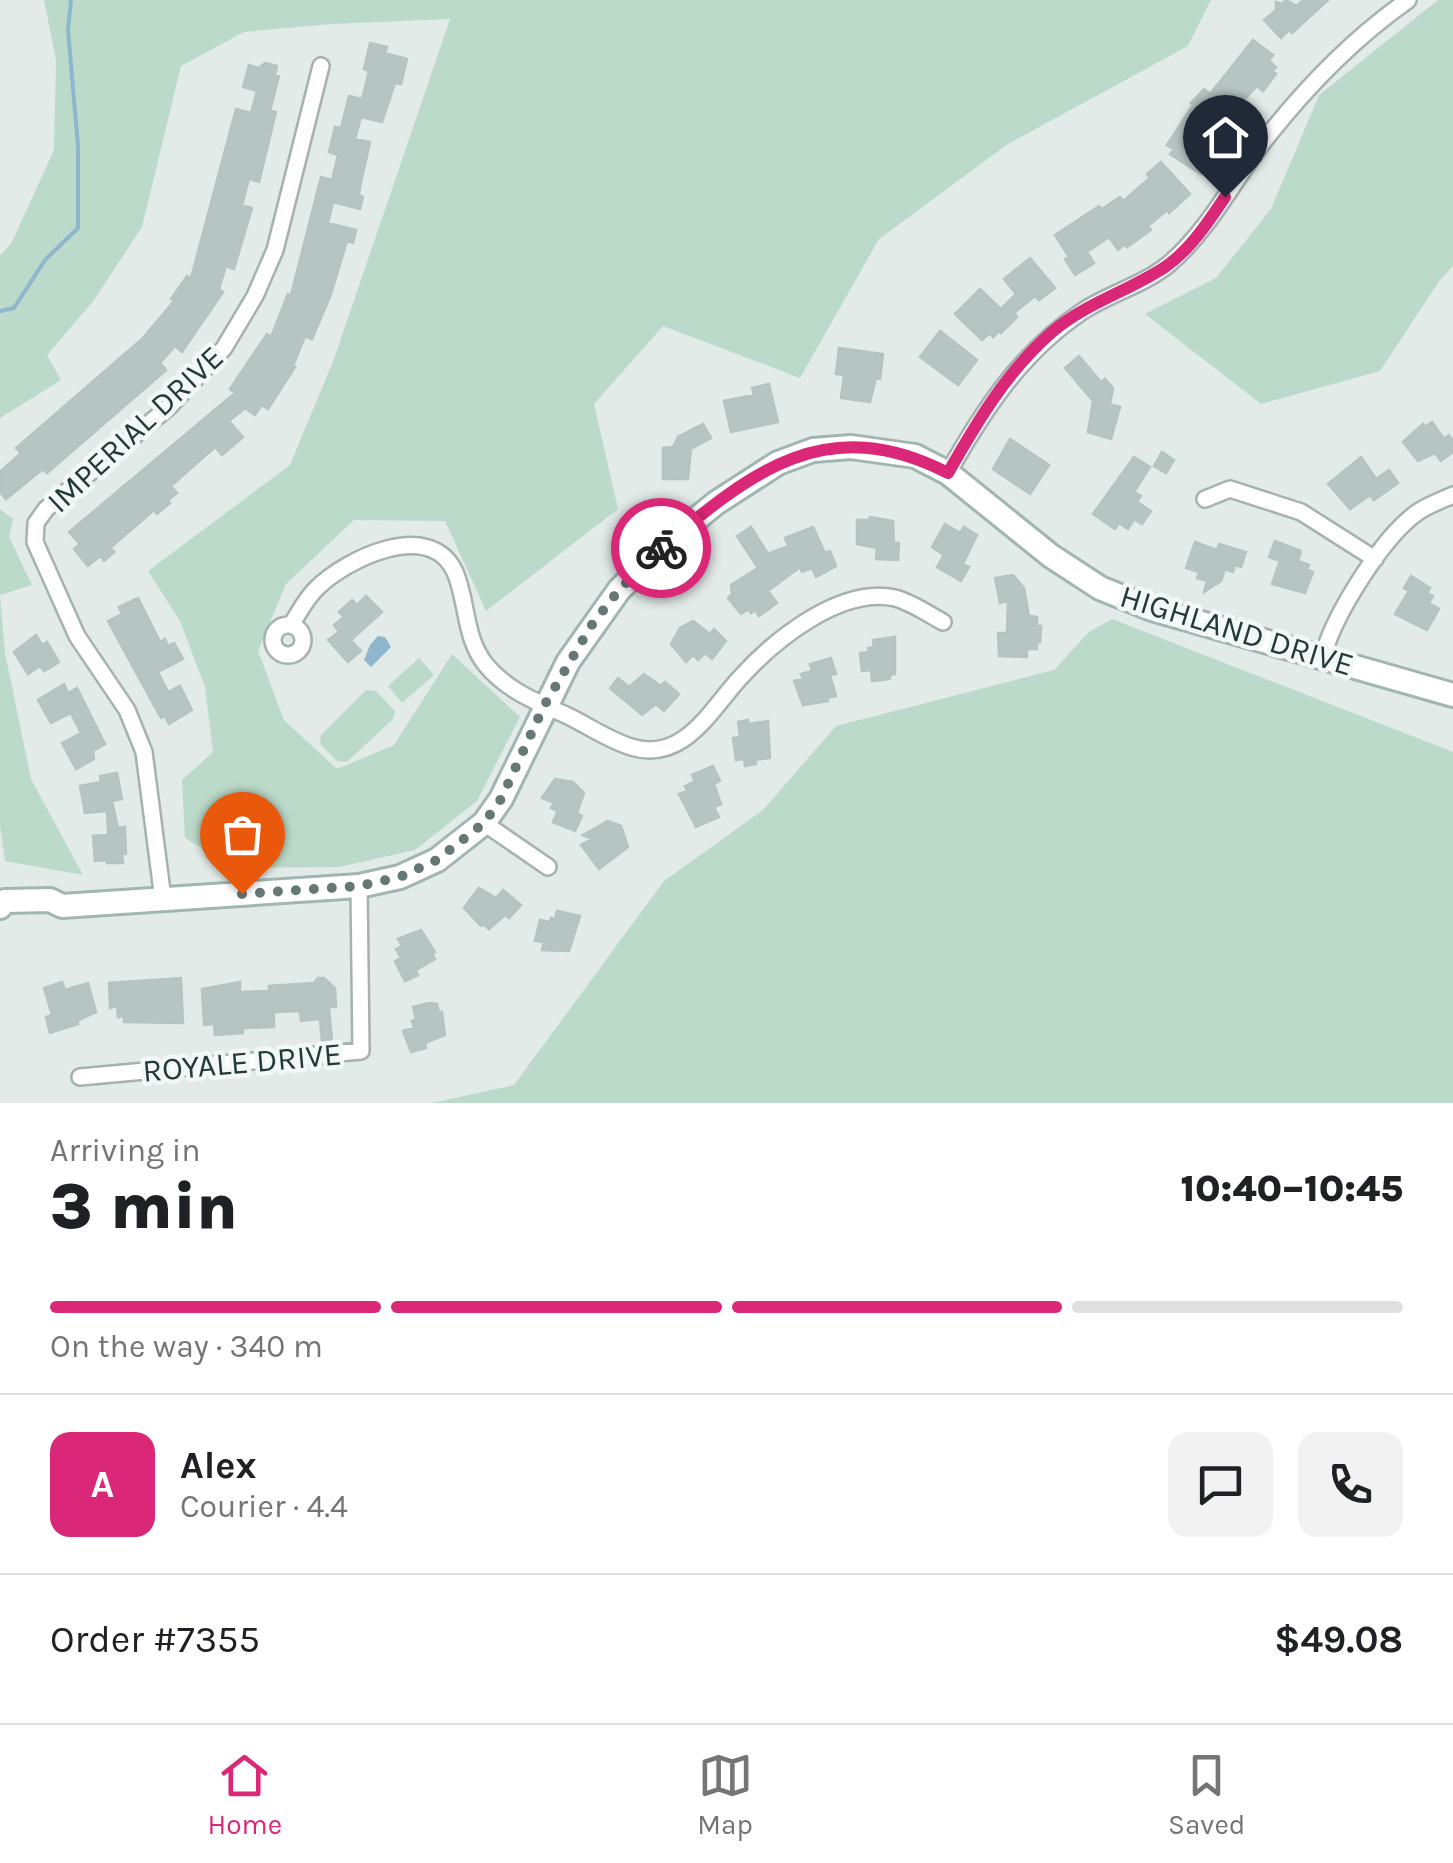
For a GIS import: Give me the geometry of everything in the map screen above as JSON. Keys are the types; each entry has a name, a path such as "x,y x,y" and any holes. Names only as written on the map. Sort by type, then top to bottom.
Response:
{"street":[{"path":"948,473 1001,386 1053,332 1087,308 1168,266 1205,226 1266,139 1320,75 1408,0"},
{"name":"IMPERIAL DRIVE","path":"163,899 144,752 127,710 77,636 36,542 36,523 46,509 170,406 224,348 255,296 275,250 321,66"},
{"name":"HIGHLAND DRIVE","path":"0,908 6,916 51,915 62,906 359,886 400,877 437,860 484,823 501,799 544,706 591,626 619,590 662,547 716,503 778,462 812,450 852,447 915,456 948,473 1051,556 1100,588 1152,609 1453,695"},
{"path":"1206,499 1230,489 1301,512 1375,558"},
{"path":"1323,656 1334,626 1375,558 1416,513 1453,495"},
{"path":"291,626 314,590 343,566 374,552 422,546 435,550 455,573 473,643 486,666 510,688 635,748 663,749 686,739 705,722 740,678 781,641 812,618 842,603 869,596 898,598 943,622"},
{"path":"484,823 548,867"},
{"name":"ROYALE DRIVE","path":"80,1077 361,1051 359,886"}],"green space":[{"path":"44,0 1211,0 1188,46 1008,144 879,239 800,378 663,326 594,404 618,509 486,611 445,521 354,520 286,584 258,651 284,720 337,769 394,745 452,654 520,717 477,801 415,850 339,867 234,868 185,838 182,780 213,752 205,687 180,621 148,571 290,465 334,359 450,19 244,32 181,66 142,227 94,300 47,355 61,380 0,418 0,255 11,244 54,150 56,60"},
{"path":"1438,0 1453,0 1453,266 1380,371 1261,404 1145,314 1216,278 1271,209 1319,95"},
{"path":"0,509 13,519 9,537 32,585 0,595"},
{"path":"0,595 5,653 31,779 83,875 5,861 0,825"},
{"path":"1112,619 1453,752 1453,1103 432,1103 514,1085 664,881 763,810 836,726 1054,670 1089,632"},
{"path":"419,658 434,675 402,703 388,686"},
{"path":"366,690 376,691 395,711 393,719 347,762 337,761 320,744 321,735"}],"water":[{"path":"378,636 385,637 391,647 371,667 364,660"}],"building":[{"path":"1286,0 1297,6 1303,0 1328,0 1292,33 1289,30 1281,38 1264,20 1276,10 1276,2 1282,4"},
{"path":"1253,40 1273,55 1269,61 1276,67 1272,71 1276,74 1263,91 1257,86 1242,102 1245,104 1239,116 1210,148 1216,152 1201,174 1170,154 1174,150 1167,145 1191,103 1204,89 1210,94"},
{"path":"370,43 387,47 385,53 407,59 401,84 395,83 382,122 361,117 355,139 370,142 360,187 360,209 333,202 328,223 356,230 353,243 347,241 312,339 305,336 295,367 268,409 262,405 255,415 245,408 229,421 243,437 222,455 215,447 171,486 177,493 168,500 170,503 157,514 154,510 110,548 114,552 104,561 100,556 88,566 74,549 80,544 69,532 235,393 230,389 267,334 271,337 288,294 291,295 321,177 332,180 338,155 329,152 335,127 341,128 349,96 362,99"},
{"path":"265,63 277,66 275,75 279,76 270,111 276,112 259,182 249,179 242,205 252,208 234,269 226,266 219,289 223,292 182,352 175,346 160,363 166,370 47,473 43,469 6,499 0,492 0,472 21,453 16,448 142,339 174,301 171,299 187,276 191,278 236,109 251,113 257,91 243,87 249,65 259,68"},
{"path":"1161,162 1190,194 1127,247 1125,244 1118,250 1109,237 1087,252 1094,263 1075,275 1055,235 1099,206 1102,209 1120,197 1123,201 1150,178 1147,174"},
{"path":"1030,258 1055,288 1039,300 1035,296 1014,313 1017,317 1001,333 993,337 990,333 982,340 955,314 980,289 1001,309 1016,294 1004,279"},
{"path":"940,331 977,360 958,385 920,357"},
{"path":"839,348 883,354 880,379 876,378 870,402 841,398 844,375 836,374"},
{"path":"1079,356 1101,382 1105,379 1113,388 1110,404 1120,407 1111,439 1088,432 1093,401 1065,368"},
{"path":"769,384 778,422 731,432 724,401 754,395 752,388"},
{"path":"1432,422 1444,439 1449,435 1453,452 1441,461 1435,453 1418,461 1403,442 1423,424 1425,427"},
{"path":"703,424 711,438 691,449 688,479 663,479 663,448 673,447 678,437"},
{"path":"1010,439 1049,465 1030,494 993,469"},
{"path":"1162,452 1174,460 1166,473 1154,466"},
{"path":"1134,457 1150,467 1134,492 1141,496 1137,502 1151,511 1142,524 1134,519 1128,529 1119,523 1115,529 1093,514"},
{"path":"1361,457 1376,479 1389,470 1398,483 1374,500 1370,495 1350,509 1328,484"},
{"path":"870,517 893,521 894,543 899,543 898,560 876,559 877,548 857,544 857,520"},
{"path":"945,524 960,533 964,527 977,535 963,564 969,567 961,581 937,567 944,555 932,547"},
{"path":"751,527 768,554 788,546 785,538 813,527 836,566 816,577 812,568 802,572 800,567 768,591 777,603 759,616 748,609 741,614 728,598 731,585 758,568 737,536"},
{"path":"1275,541 1301,551 1298,561 1309,565 1307,569 1313,572 1305,593 1272,584 1280,561 1269,557"},
{"path":"1195,542 1217,550 1219,544 1246,552 1241,567 1235,565 1233,572 1225,569 1221,581 1204,592 1207,581 1197,578 1199,572 1186,568"},
{"path":"1013,575 1024,588 1029,616 1037,617 1037,626 1041,626 1037,649 1027,649 1027,657 999,656 998,633 1007,633 1008,601 1000,603 995,578"},
{"path":"1411,576 1430,588 1427,593 1433,596 1429,603 1439,609 1427,630 1395,614 1409,591 1404,588"},
{"path":"366,596 382,612 351,640 361,651 348,662 328,640 339,632 334,625 344,617 339,612 352,600 357,605"},
{"path":"138,598 160,642 165,639 168,646 174,643 183,659 158,672 168,692 180,686 192,710 169,724 165,716 161,718 108,621 122,614 119,607"},
{"path":"693,621 710,634 714,629 726,641 712,659 705,653 698,660 693,655 686,662 671,644 680,628"},
{"path":"36,635 42,645 47,642 59,662 44,671 40,666 28,674 14,652"},
{"path":"895,637 895,674 890,679 872,681 871,670 862,671 860,653 874,647 873,640"},
{"path":"831,658 836,674 830,675 836,696 803,705 794,681 812,671 810,664"},
{"path":"644,674 661,686 665,682 679,694 664,711 656,704 642,715 610,688 618,678 629,687"},
{"path":"64,684 68,693 77,688 105,744 93,751 94,759 76,769 62,743 81,733 71,713 51,723 38,700"},
{"path":"748,720 749,724 768,721 770,758 745,766 744,759 736,760 733,738 740,737 738,722"},
{"path":"713,766 720,781 714,784 721,804 714,807 719,817 696,827 679,794 695,781 692,775"},
{"path":"117,773 122,799 112,801 118,828 125,827 126,854 122,854 123,863 95,861 93,836 108,835 107,811 85,813 80,786 101,782 100,776"},
{"path":"555,779 573,782 584,793 577,813 582,816 575,831 553,822 558,811 551,808 554,803 542,798"},
{"path":"608,821 621,826 628,847 599,869 581,845 592,839 583,835"},
{"path":"479,888 496,898 503,890 521,905 509,918 505,915 489,929 481,926 464,908"},
{"path":"557,911 580,916 569,951 542,950 544,942 535,941 540,920 550,922"},
{"path":"421,930 435,952 435,959 405,981 395,961 401,958 396,949 402,946 398,939"},
{"path":"181,978 183,1023 124,1022 124,1016 118,1017 117,1006 110,1008 109,983"},
{"path":"324,978 335,988 336,1007 329,1007 332,1042 322,1043 320,1019 301,1021 300,1011 274,1012 274,1027 243,1028 243,1033 215,1035 214,1024 204,1025 202,989 240,982 240,992 269,991 269,986 314,983"},
{"path":"62,982 65,990 88,983 96,1012 77,1021 78,1024 50,1033 46,1017 52,1015 44,988"},
{"path":"437,1004 439,1013 442,1012 445,1035 425,1043 426,1048 411,1052 403,1031 414,1028 413,1007"}],"waterway":[{"path":"0,311 14,308 45,260 78,228 78,146 68,30 71,0"}],"way so far":[{"path":"242,894 359,886 400,877 437,860 484,823 501,799 544,706 591,626 619,590 661,548"}],"route":[{"path":"661,548 716,503 778,462 812,450 852,447 915,456 948,473 1001,386 1053,332 1087,308 1168,266 1205,226 1225,197"}]}
